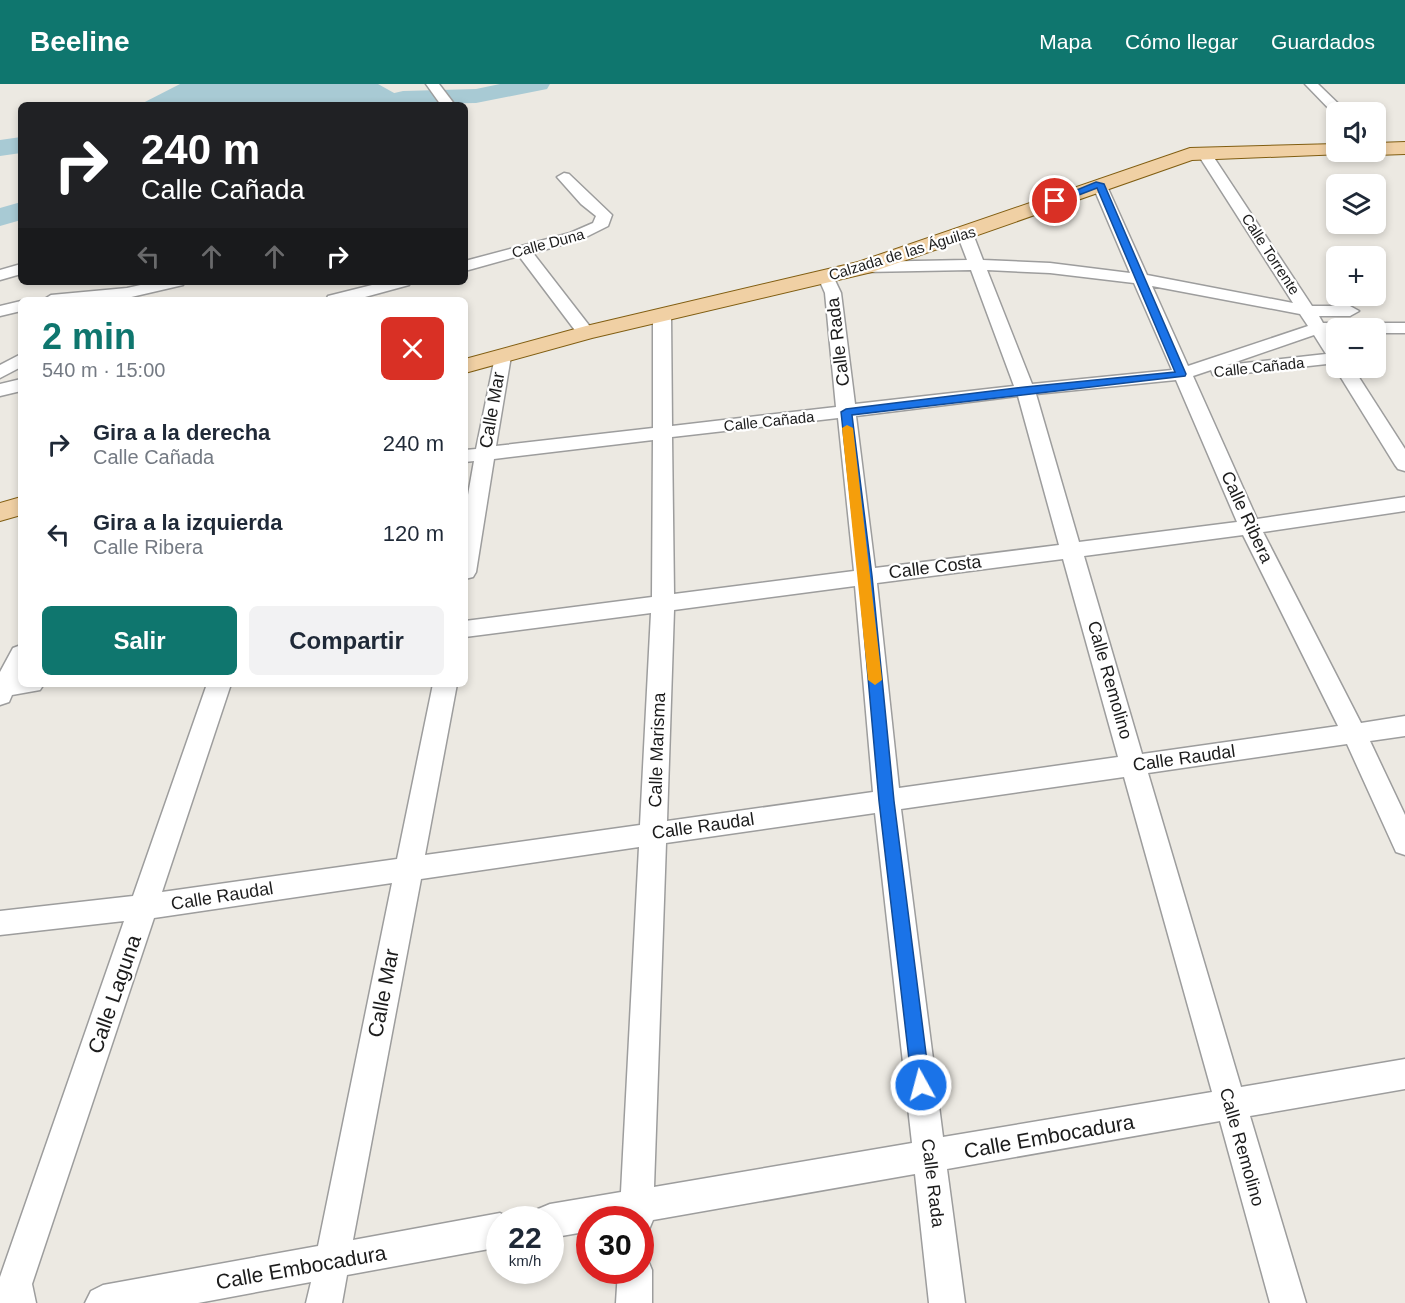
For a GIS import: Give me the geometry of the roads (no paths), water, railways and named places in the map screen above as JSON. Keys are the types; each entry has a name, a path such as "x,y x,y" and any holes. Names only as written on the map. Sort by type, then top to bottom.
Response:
{"main road":[{"path":"1386,148 1405,148"},
{"name":"Calzada de las Águilas","path":"468,365 586,333 864,267 965,234 1170,159 1204,153 1326,150"},
{"path":"0,512 18,507"}],"street":[{"path":"432,84 446,102"},
{"path":"1311,84 1330,102"},
{"name":"Calle Torrente","path":"1204,153 1326,340"},
{"name":"Calle Duna","path":"468,265 593,231 604,220 604,215 586,201 564,177"},
{"name":"Calle Ribera","path":"1099,184 1250,527 1354,733 1405,844"},
{"name":"Calle Remolino","path":"965,234 1025,390 1073,550 1288,1303"},
{"path":"523,251 586,333"},
{"path":"864,267 978,265 1050,268 1142,279 1309,311 1405,311"},
{"path":"0,275 18,270"},
{"name":"Calle Rada","path":"826,277 833,293 865,576 886,801 947,1303"},
{"path":"121,297 166,285"},
{"path":"349,297 392,285"},
{"path":"0,312 18,307"},
{"name":"Calle Marisma","path":"635,1206 663,602 662,315"},
{"name":"Calle Cañada","path":"1181,374 1319,328 1405,328"},
{"name":"Calle Mar","path":"468,537 475,455 502,356"},
{"name":"Calle Cañada","path":"475,455 1025,390 1326,358"},
{"path":"0,373 18,361"},
{"path":"1350,378 1405,465"},
{"path":"0,390 18,386"},
{"name":"Calle Costa","path":"468,629 1250,527 1405,504"},
{"path":"2,690 18,660"},
{"path":"2,690 18,687"},
{"name":"Calle Laguna","path":"18,1303 15,1299 15,1284 218,687"},
{"name":"Calle Mar","path":"324,1303 444,687"},
{"name":"Calle Raudal","path":"0,923 144,907 1405,726"},
{"name":"Calle Embocadura","path":"654,1208 930,1156 1405,1074"},
{"name":"Calle Embocadura","path":"103,1303 486,1233"},
{"path":"634,1303 635,1284"}],"water":[{"path":"180,84 378,84 403,98 401,102 145,102"}],"waterway":[{"path":"386,102 403,98 476,96 538,84"},
{"path":"0,148 18,145"},
{"path":"0,217 18,212"}]}
